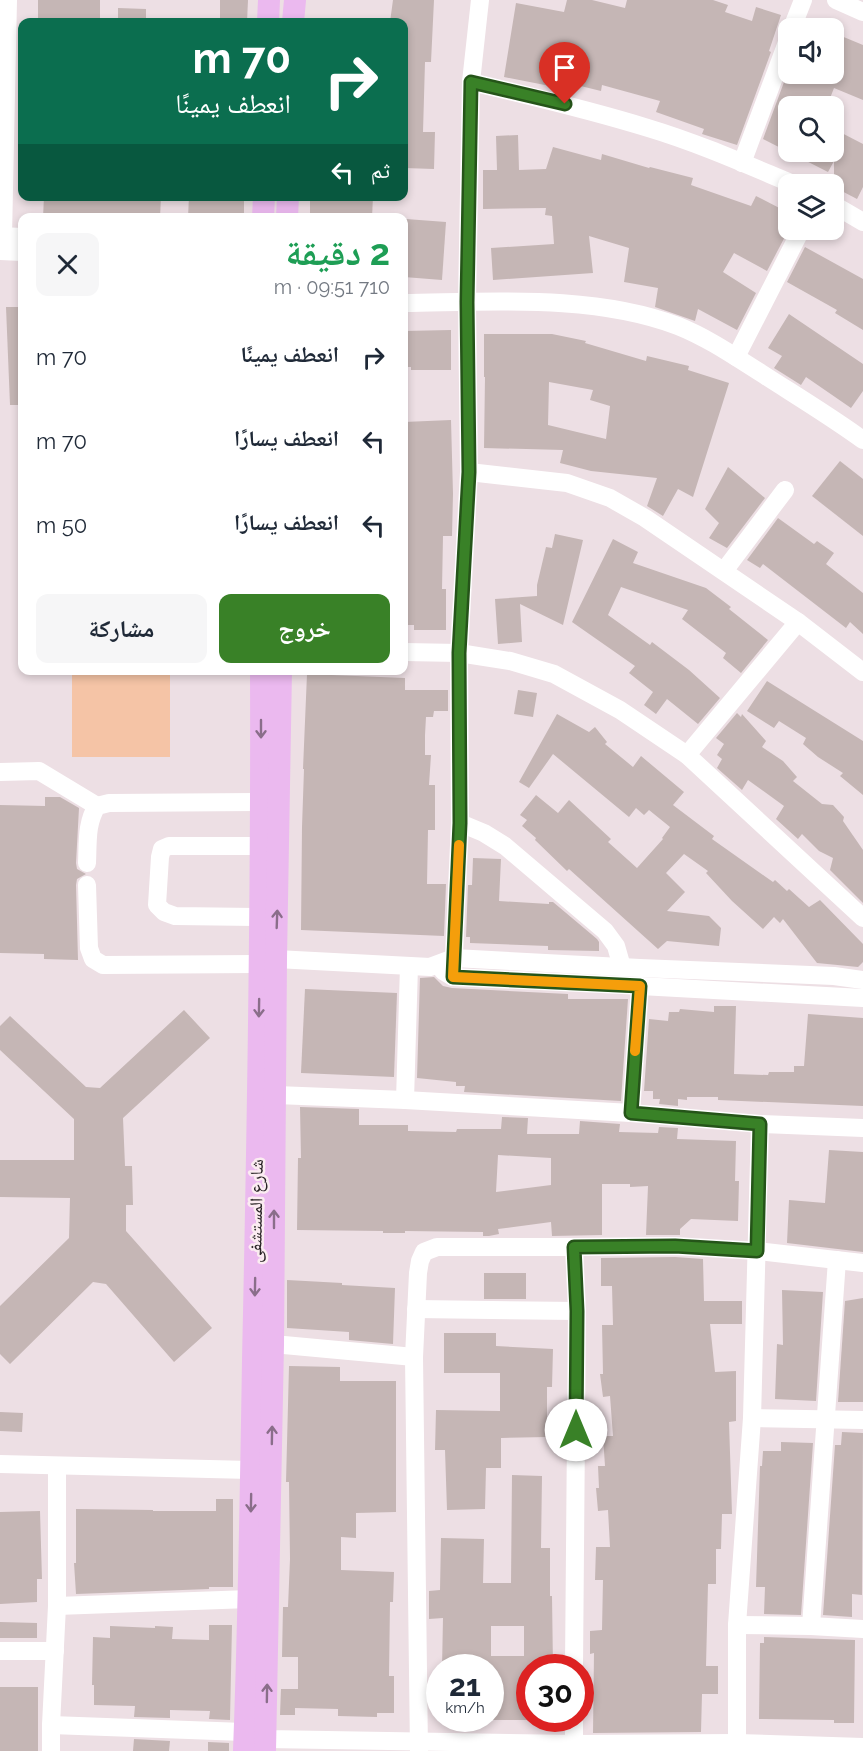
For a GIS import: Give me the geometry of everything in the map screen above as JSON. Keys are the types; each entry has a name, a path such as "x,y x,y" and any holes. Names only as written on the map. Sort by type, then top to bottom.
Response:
{"main road":[{"path":"268,18 269,0"},
{"path":"293,18 295,0"},
{"name":"شارع المستشفى","path":"255,1743 273,1344 276,1095 268,961 260,917 261,675"},
{"name":"شارع المستشفى","path":"255,1743 249,1599 251,1470 268,961 281,675"}],"street":[{"path":"1,241 8,0"},
{"path":"453,977 460,823 459,653 469,472 467,302 471,82 480,0"},
{"path":"796,18 803,0"},
{"path":"836,0 863,12"},
{"path":"742,163 778,66"},
{"path":"471,82 565,104 649,128 778,178"},
{"path":"844,211 863,222"},
{"path":"1,241 18,238"},
{"path":"735,357 796,240"},
{"path":"1,241 18,250"},
{"path":"408,303 573,303 608,308 676,326 707,339 863,440"},
{"path":"469,472 567,483 610,498 645,518 798,622 863,672"},
{"path":"724,572 785,490"},
{"path":"687,755 798,622"},
{"path":"408,652 459,653 510,661 554,674 620,710 687,755 863,918"},
{"path":"0,772 39,771 97,806"},
{"path":"87,863 91,815 97,806 109,803 261,802"},
{"path":"460,823 484,833 505,846 605,931 616,946 622,967"},
{"path":"260,917 175,916 164,912 158,905 162,849 169,846 261,846"},
{"path":"87,885 89,948 93,959 103,965 268,961 409,966 430,967 453,977 863,998"},
{"path":"430,967 454,958 834,976 863,980"},
{"path":"405,1100 409,966"},
{"path":"631,1113 640,986"},
{"path":"276,1095 405,1100 631,1113 760,1124 863,1128"},
{"path":"737,1747 738,1626 752,1418 760,1124"},
{"path":"419,1747 414,1357 420,1261 424,1252 437,1247 675,1246 757,1251 863,1263"},
{"path":"574,1247 577,1311 574,1654"},
{"path":"811,1626 837,1260"},
{"path":"416,1309 577,1311"},
{"path":"273,1344 414,1357"},
{"path":"752,1418 863,1420"},
{"path":"0,1464 251,1470"},
{"path":"51,1751 57,1606 57,1466"},
{"path":"57,1606 249,1599"},
{"path":"738,1626 863,1629"},
{"path":"0,1651 55,1652"},
{"path":"51,1725 255,1743 419,1747 863,1747"}],"shaded area":[{"path":"72,675 170,675 170,757 72,757"}],"building":[{"path":"38,0 100,0 100,18 38,18"},
{"path":"220,0 248,0 247,18 220,18"},
{"path":"393,0 434,0 431,62 425,62 423,132 435,132 434,169 408,168 408,18 391,18"},
{"path":"567,0 592,0 625,8 627,0 713,0 728,5 725,12 752,21 756,7 781,15 778,18 769,51 771,52 737,145 702,134 704,129 656,112 660,101 602,85 601,91 552,79 550,86 504,77 516,3 564,12"},
{"path":"118,8 146,9 146,18 118,18"},
{"path":"844,37 863,45 863,100 834,88 831,96 779,96 783,84 844,84"},
{"path":"778,98 778,147 763,139"},
{"path":"844,134 863,144 863,187 857,199 844,192 844,174 834,174 834,162 844,162"},
{"path":"518,135 519,170 546,169 553,147 601,160 602,154 693,178 691,185 751,206 756,196 778,207 778,240 783,240 767,271 734,253 723,272 756,293 737,330 698,309 695,321 655,307 658,288 624,282 629,248 589,236 593,273 493,280 491,248 554,244 552,216 545,215 546,208 483,209 483,170 497,170 496,136"},
{"path":"808,162 833,162 828,172"},
{"path":"44,201 161,201 160,213 43,213"},
{"path":"189,201 244,201 244,213 188,213"},
{"path":"310,201 373,201 372,213 310,213"},
{"path":"408,219 446,222 442,280 408,277"},
{"path":"805,247 863,279 863,330 835,313 837,310 787,282"},
{"path":"6,307 18,307 18,405 10,405"},
{"path":"789,314 863,364 863,391 851,408 806,377 801,385 774,368 782,356 768,348"},
{"path":"451,330 451,370 411,370 411,367 408,367 408,331"},
{"path":"484,334 552,334 586,341 585,343 646,361 647,356 689,366 688,370 729,383 693,497 678,489 663,516 647,506 657,478 591,471 560,463 563,450 484,448","holes":["549,382 593,390 590,400 610,406 606,439 548,425"]},
{"path":"451,420 452,536 443,536 442,589 446,589 446,630 414,630 414,625 408,625 408,422"},
{"path":"840,461 863,479 863,536 812,496"},
{"path":"728,467 765,498 727,548 709,538 719,523 705,509"},
{"path":"778,518 814,544 817,541 834,553 826,564 863,593 863,634 850,622 846,628 763,564 760,568 747,560"},
{"path":"555,534 583,540 563,625 520,604 522,642 498,644 495,599 537,596 537,585 546,547 552,548"},
{"path":"613,539 638,552 633,563 706,588 768,640 741,673 723,658 726,653 682,619 688,610 621,587 608,615 650,645 652,642 689,670 720,698 698,724 667,699 656,714 644,705 653,692 629,673 635,666 572,622"},
{"path":"307,675 405,678 405,690 448,690 448,711 434,711 433,717 426,717 425,735 425,755 431,755 429,785 435,785 435,830 428,830 427,884 446,884 444,936 301,930"},
{"path":"767,681 863,741 863,795 840,776 843,773 803,744 806,738 779,721 774,728 747,711"},
{"path":"518,690 537,693 533,717 514,714"},
{"path":"737,713 741,717 742,714 766,741 762,747 783,761 797,777 793,781 822,804 833,805 844,817 843,821 863,850 863,903 830,870 833,858 819,851 802,834 798,839 776,819 784,806 748,780 742,790 717,768 722,759 717,755 724,744 716,738"},
{"path":"557,714 589,732 595,727 607,742 605,744 633,767 641,756 684,792 673,805 714,836 712,839 773,882 775,880 787,891 789,889 809,907 820,900 863,944 863,962 858,967 817,963 783,919 780,923 774,917 763,929 732,901 706,873 708,871 684,854 666,873 685,892 667,911 709,916 721,928 719,946 667,941 658,949 569,869 567,871 522,826 527,820 520,815 536,795 558,813 569,800 611,839 608,842 637,868 663,839 670,827 649,810 644,815 636,808 629,817 553,754 529,788 519,782"},
{"path":"45,797 60,797 79,808 76,863 77,869 86,874 77,879 76,885 78,960 44,959 44,954 0,953 0,805 45,806"},
{"path":"473,858 501,859 499,901 549,904 553,902 597,939 599,951 548,950 548,946 470,943 470,937 466,937 468,885 472,885"},
{"path":"434,977 443,986 452,988 568,994 568,999 628,999 621,1101 464,1092 465,1086 456,1086 456,1082 417,1078 420,978"},
{"path":"305,989 397,993 394,1077 301,1073"},
{"path":"714,1006 736,1006 734,1074 768,1075 769,1072 794,1072 794,1066 804,1066 808,1014 863,1018 863,1106 718,1100 718,1097 678,1099 678,1106 659,1104 660,1099 653,1099 653,1091 644,1091 649,1019 668,1021 669,1012 679,1012 680,1009 714,1012"},
{"path":"184,1010 210,1038 123,1118 125,1166 132,1166 133,1205 126,1205 126,1231 212,1328 174,1362 106,1284 93,1282 10,1364 0,1354 0,1306 69,1238 70,1198 0,1197 0,1160 74,1160 74,1119 0,1050 0,1026 10,1016 86,1087 100,1088"},
{"path":"300,1107 359,1109 359,1125 408,1125 408,1131 456,1132 457,1129 501,1129 502,1117 528,1118 527,1134 579,1134 580,1121 620,1124 619,1132 658,1133 659,1127 678,1128 677,1139 736,1141 735,1181 739,1181 738,1221 691,1219 680,1229 680,1235 646,1235 648,1186 602,1184 602,1235 552,1236 551,1222 498,1229 499,1234 489,1236 483,1236 483,1232 383,1233 383,1231 297,1230 298,1158 301,1158","holes":["498,1155 551,1158 551,1185 496,1192"]},
{"path":"829,1150 863,1152 863,1252 787,1243 789,1200 825,1203"},
{"path":"601,1258 703,1259 704,1301 742,1301 742,1324 710,1324 715,1372 736,1371 736,1421 729,1422 732,1514 722,1514 721,1549 716,1549 716,1584 708,1584 706,1666 718,1666 718,1694 702,1694 701,1732 593,1733 594,1653 590,1654 590,1631 602,1630 603,1580 595,1580 596,1547 610,1547 608,1510 598,1511 596,1488 599,1488 598,1466 605,1466 603,1436 613,1436 610,1396 603,1397 600,1374 603,1374 602,1325 613,1325 612,1286 601,1286"},
{"path":"484,1273 526,1273 526,1299 484,1299"},
{"path":"287,1280 395,1288 393,1344 349,1340 349,1332 287,1328"},
{"path":"782,1290 823,1292 816,1401 775,1399 777,1344 783,1345"},
{"path":"863,1298 863,1402 838,1402 845,1301"},
{"path":"444,1333 496,1333 496,1346 553,1349 552,1387 547,1387 547,1437 501,1438 501,1468 486,1468 485,1509 447,1510 445,1450 435,1450 436,1410 500,1411 500,1373 444,1373"},
{"path":"289,1366 340,1367 340,1381 396,1381 396,1512 356,1513 356,1538 341,1537 341,1570 394,1572 393,1602 390,1602 389,1676 394,1676 394,1713 377,1713 377,1717 338,1716 338,1709 295,1708 295,1715 280,1715 281,1689 298,1689 298,1657 282,1657 283,1607 288,1607 290,1559 289,1482 286,1482"},
{"path":"0,1412 23,1413 22,1432 0,1431"},
{"path":"842,1432 863,1433 862,1595 852,1594 852,1617 823,1615 835,1445 841,1445"},
{"path":"781,1442 813,1443 801,1615 764,1614 765,1587 756,1587 760,1466 762,1466 763,1451 781,1451"},
{"path":"512,1475 542,1476 541,1548 550,1548 553,1654 524,1654 524,1626 491,1626 491,1654 442,1654 443,1618 429,1619 429,1591 440,1590 441,1538 484,1539 483,1583 511,1583"},
{"path":"216,1499 233,1499 233,1587 76,1594 74,1563 76,1563 76,1509 216,1511"},
{"path":"40,1511 42,1579 37,1579 37,1602 0,1604 0,1512"},
{"path":"0,1622 37,1623 37,1638 0,1638"},
{"path":"209,1625 232,1625 230,1720 209,1719 210,1711 170,1710 170,1718 134,1717 135,1706 94,1705 93,1637 110,1638 110,1626 155,1628 155,1626 173,1627 172,1639 209,1640"},
{"path":"764,1637 855,1640 854,1723 834,1723 834,1720 759,1719 760,1643 764,1643"},
{"path":"504,1656 516,1656 516,1720 504,1720"},
{"path":"0,1687 38,1687 38,1751 0,1751"},
{"path":"134,1739 170,1741 169,1751 133,1751"},
{"path":"208,1742 229,1743 229,1751 208,1751"}],"slow traffic":[{"path":"459,845 453,977 640,986 635,1051"}],"route":[{"path":"565,104 471,82 467,302 469,472 459,653 460,823 453,977 640,986 631,1113 760,1124 757,1251 675,1246 574,1247 577,1311 576,1430"}]}
